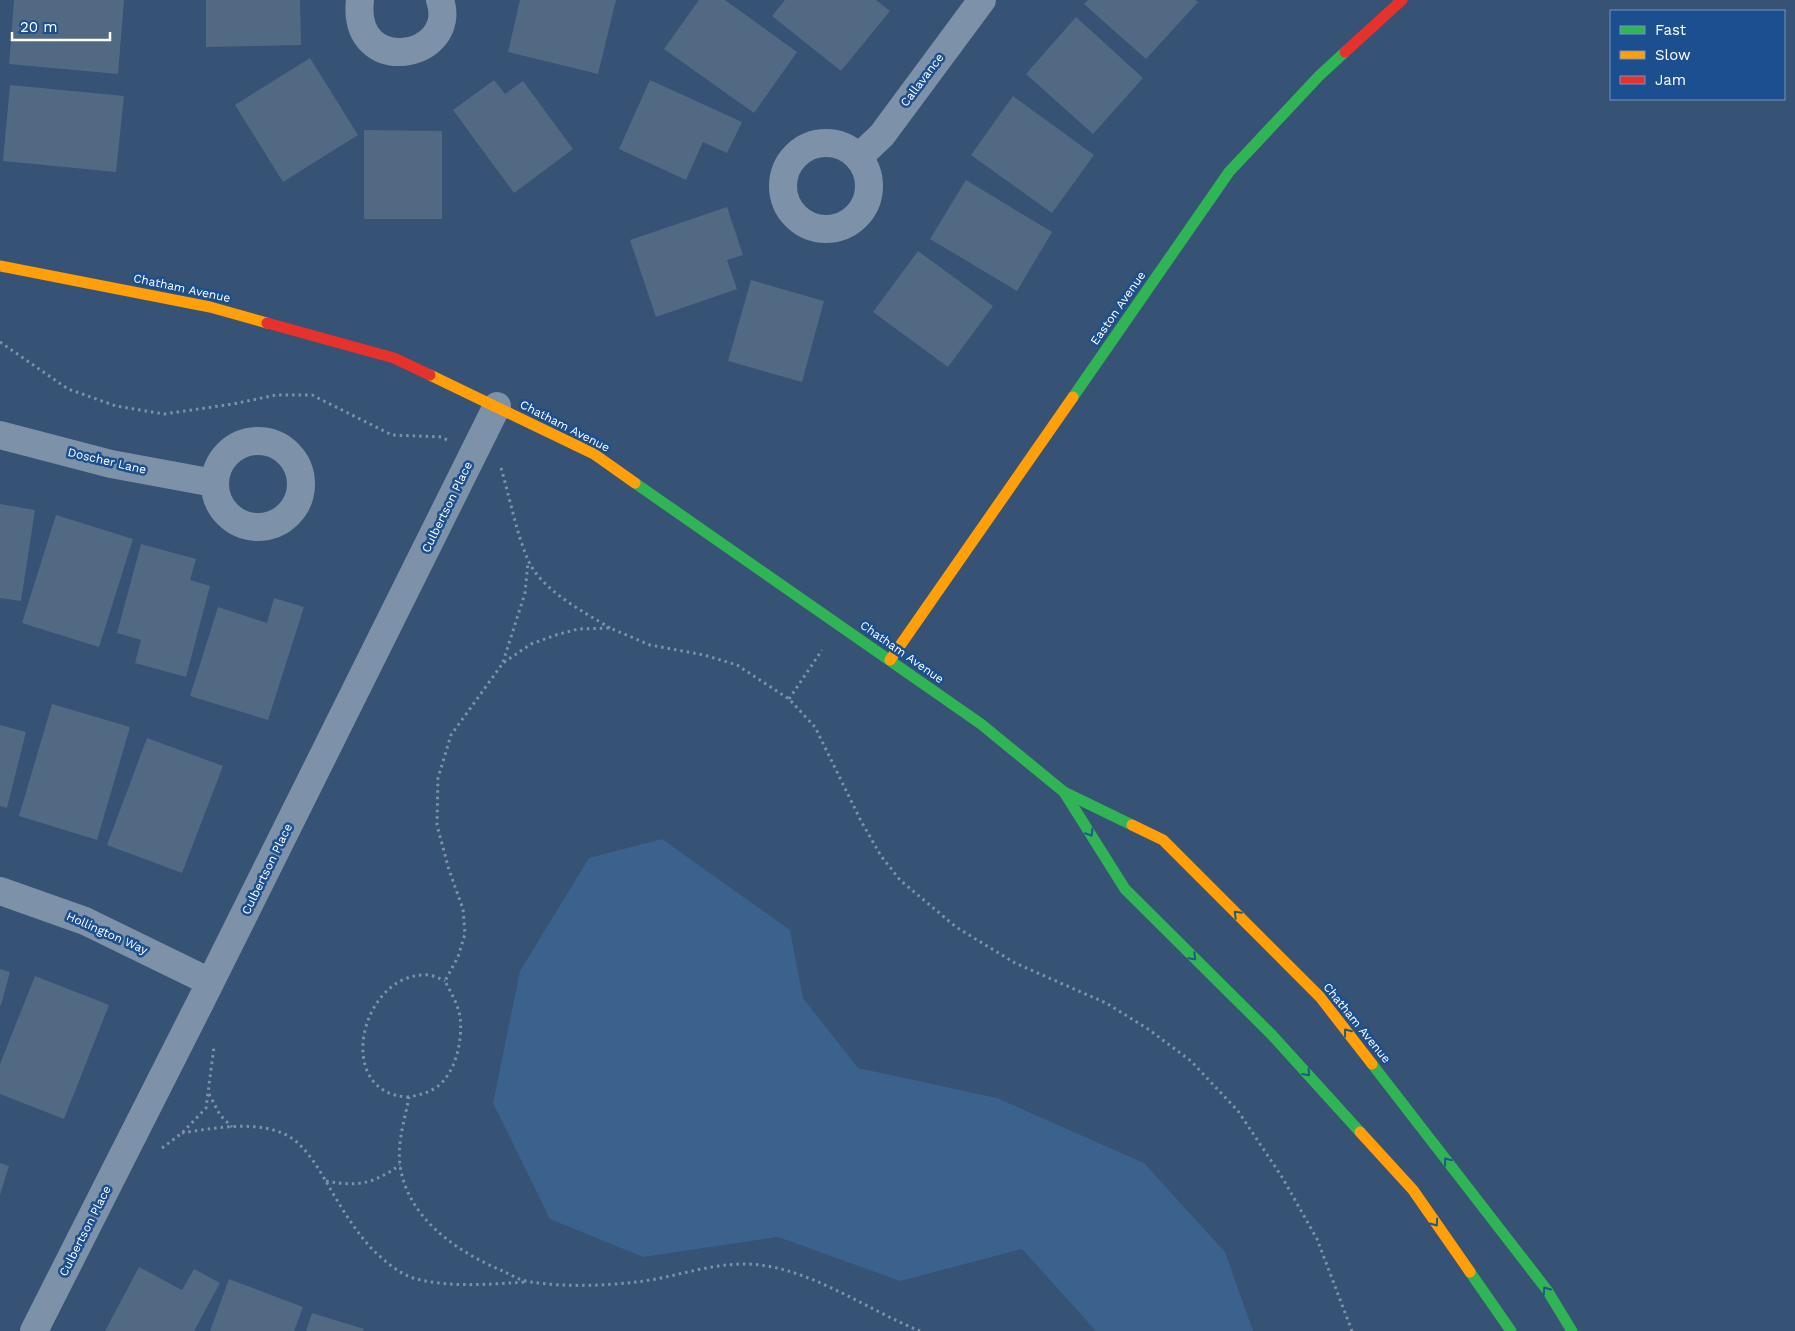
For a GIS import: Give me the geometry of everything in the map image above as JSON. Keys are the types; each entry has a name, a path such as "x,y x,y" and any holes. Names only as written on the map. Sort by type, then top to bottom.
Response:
{"street":[{"path":"360,0 359,17 364,32 375,45 390,52 406,53 421,48 434,37 441,23 442,6 440,0"},
{"name":"Callavance","path":"859,157 882,135 982,0"},
{"name":"Easton Avenue","path":"890,660 1229,172 1319,76 1402,0"},
{"name":"Chatham Avenue","path":"0,266 210,307 394,358 594,454 981,724 1064,792 1163,840 1320,997 1547,1290 1572,1331"},
{"name":"Culbertson Place","path":"34,1331 497,406"},
{"name":"Doscher Lane","path":"0,435 111,464 214,483"},
{"name":"Chatham Avenue","path":"1064,792 1125,889 1271,1034 1413,1190 1511,1331"},
{"name":"Hollington Way","path":"0,891 85,921 210,982"}],"path":[{"path":"0,342 68,389 116,406 164,414 233,404 276,395 312,395 392,435 442,437 500,468 528,562 540,577 566,602 610,628 650,645 704,655 737,665 789,699 815,727 861,821 881,856 900,880 956,927 1015,963 1106,1003 1148,1029 1191,1061 1238,1111 1282,1177 1317,1239 1352,1331"},
{"path":"445,981 458,957 465,934 463,909 449,870 437,825 438,778 451,735 503,663 525,593 528,562"},
{"path":"789,699 839,625"},
{"path":"503,663 531,644 556,635 578,629 610,628"},
{"path":"426,974 445,981 460,1018 460,1036 456,1057 450,1072 438,1086 424,1094 409,1097 386,1094 372,1083 364,1060 363,1035 370,1014 383,994 397,982 413,976 426,974"},
{"path":"209,1094 220,1115 233,1128"},
{"path":"409,1097 400,1145 400,1166 410,1196 426,1221 450,1242 481,1262 529,1282"},
{"path":"182,1133 233,1128 270,1130 290,1137 308,1156 326,1181 343,1211 368,1245 390,1266 416,1279 461,1285 529,1282 589,1285 636,1282 744,1264 787,1270 920,1331"},
{"path":"326,1181 351,1186 367,1183 384,1177 400,1166"}],"water":[{"path":"662,839 790,930 803,998 858,1068 997,1098 1144,1163 1225,1252 1253,1331 1096,1331 1022,1249 900,1281 778,1237 643,1257 550,1219 493,1103 520,971 589,858"}],"building":[{"path":"14,0 124,0 118,74 9,64"},
{"path":"206,0 300,0 301,45 206,47"},
{"path":"520,0 616,0 598,74 508,52"},
{"path":"699,0 725,0 797,52 754,113 664,49"},
{"path":"785,0 876,0 890,11 841,71 772,16"},
{"path":"1088,0 1195,0 1198,2 1146,59 1084,4"},
{"path":"1076,17 1143,78 1093,134 1026,74"},
{"path":"310,58 358,135 283,182 235,105"},
{"path":"494,80 505,94 523,81 573,149 514,193 453,110"},
{"path":"650,80 742,122 727,153 703,142 686,180 619,149"},
{"path":"10,85 124,96 116,172 3,161"},
{"path":"1013,96 1094,155 1052,213 971,155"},
{"path":"364,130 442,131 442,219 364,219"},
{"path":"966,180 1052,232 1017,291 930,239"},
{"path":"727,207 743,255 727,260 737,289 656,317 630,240"},
{"path":"918,251 993,306 948,367 873,312"},
{"path":"751,280 824,301 802,382 728,361"},
{"path":"0,504 35,510 21,601 0,598"},
{"path":"56,515 133,539 99,647 22,623"},
{"path":"141,544 196,559 190,580 210,586 186,677 135,663 141,640 117,633"},
{"path":"274,598 304,607 268,720 190,696 218,607 267,623"},
{"path":"52,704 130,727 97,840 19,816"},
{"path":"0,725 26,732 7,808 0,806"},
{"path":"147,738 223,766 182,873 107,845"},
{"path":"0,969 10,972 1,1005 0,1005"},
{"path":"35,976 109,1005 64,1119 0,1094 0,1064"},
{"path":"0,1163 9,1166 0,1195"},
{"path":"139,1267 182,1290 194,1269 220,1283 194,1331 105,1331"},
{"path":"229,1279 303,1307 294,1331 210,1331"},
{"path":"312,1313 364,1329 363,1331 306,1331"}],"traffic: fast":[{"path":"1073,397 1229,172 1319,76 1345,52"},
{"path":"635,483 981,724 1064,792 1132,825"},
{"path":"1064,792 1125,889 1271,1034 1360,1132"},
{"path":"1372,1064 1547,1290 1572,1331"},
{"path":"1470,1272 1511,1331"}],"traffic: slow":[{"path":"0,266 210,307 267,323"},
{"path":"430,375 594,454 635,483"},
{"path":"890,660 1073,397"},
{"path":"1132,825 1163,840 1320,997 1372,1064"},
{"path":"1360,1132 1413,1190 1470,1272"}],"traffic: jam":[{"path":"1345,52 1402,0"},
{"path":"267,323 394,358 430,375"}]}
